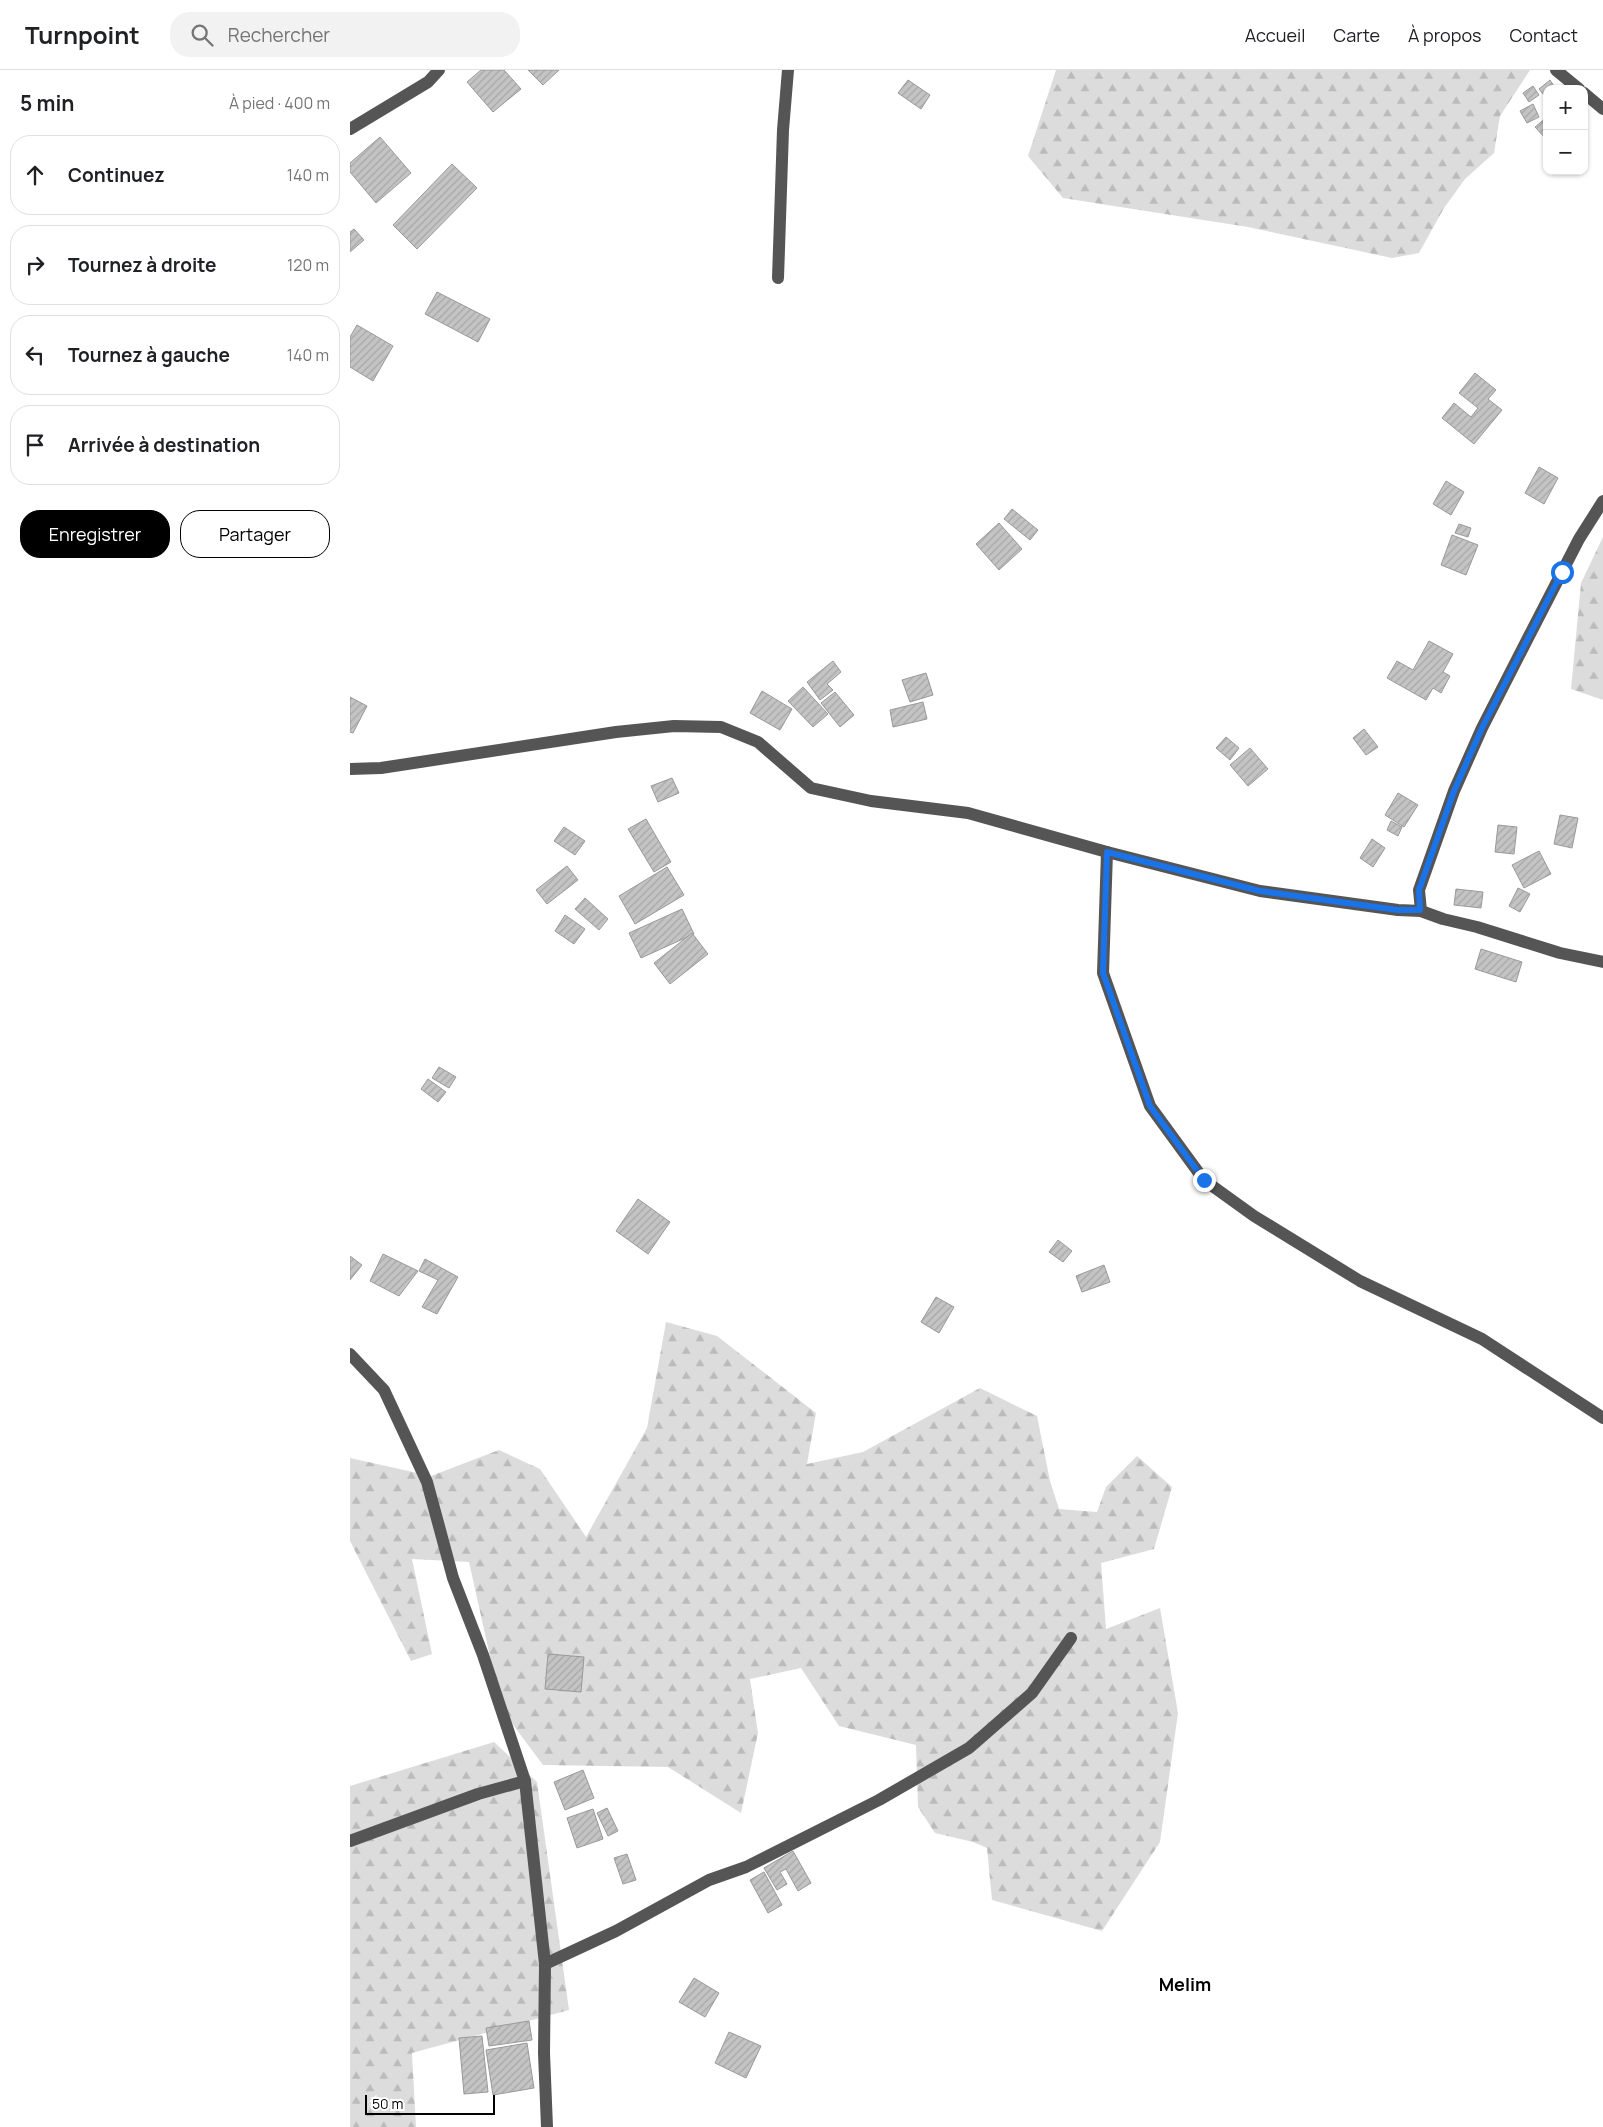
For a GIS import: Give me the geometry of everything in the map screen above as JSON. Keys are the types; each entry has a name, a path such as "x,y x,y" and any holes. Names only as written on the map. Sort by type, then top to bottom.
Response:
{"street":[{"path":"350,129 428,82 440,70"},
{"path":"778,278 782,130 788,70"},
{"path":"1556,70 1574,85"},
{"path":"1588,96 1603,109"},
{"path":"1420,910 1419,890 1458,782 1482,728 1579,539 1603,501"},
{"path":"350,769 381,768 626,731 674,726 722,727 758,742 811,788 871,801 968,813 1107,852 1260,891 1398,910 1420,910 1443,919 1477,927 1560,953 1603,962"},
{"path":"1107,852 1103,973 1150,1106 1204,1180 1254,1216 1360,1281 1482,1339 1603,1418"},
{"path":"350,1354 384,1390 427,1482 453,1578 483,1655 525,1781 545,1964 544,2053 546,2127"},
{"path":"545,1964 616,1931 709,1880 746,1867 879,1800 969,1748 1032,1693 1071,1638"},
{"path":"350,1841 478,1794 525,1781"}],"green space":[{"path":"1056,70 1530,70 1500,116 1494,153 1465,179 1444,208 1419,253 1392,258 1248,227 1063,198 1028,156"},
{"path":"1603,537 1603,700 1571,689 1581,583"},
{"path":"666,1322 717,1336 816,1413 807,1464 863,1452 980,1388 1037,1416 1050,1481 1059,1509 1097,1512 1106,1487 1137,1456 1172,1487 1154,1549 1101,1563 1106,1629 1160,1608 1178,1713 1160,1842 1102,1931 992,1900 987,1848 973,1842 935,1833 918,1807 916,1745 839,1726 801,1668 750,1679 758,1733 741,1813 668,1767 543,1765 502,1710 469,1562 412,1559 432,1654 411,1661 350,1541 350,1458 431,1476 499,1450 540,1469 586,1537 647,1428"},
{"path":"494,1742 537,1782 569,2010 412,2053 416,2127 350,2127 350,1786"}],"building":[{"path":"481,70 504,70 521,89 493,112 467,82"},
{"path":"528,70 559,70 543,85"},
{"path":"908,80 930,95 921,109 898,93"},
{"path":"1550,80 1553,85 1544,85"},
{"path":"1533,86 1539,95 1529,102 1523,93"},
{"path":"1543,86 1543,94 1539,89"},
{"path":"1533,104 1539,117 1527,123 1520,111"},
{"path":"1543,120 1543,136 1535,127"},
{"path":"380,137 411,173 376,203 350,172 350,163"},
{"path":"452,164 477,188 417,249 393,225"},
{"path":"354,229 364,240 350,252 350,232"},
{"path":"437,292 490,319 478,342 425,314"},
{"path":"357,325 393,346 373,381 350,367 350,337"},
{"path":"1475,373 1496,390 1488,399 1502,410 1474,444 1442,418 1454,403 1471,417 1478,408 1459,393"},
{"path":"1539,467 1558,478 1544,504 1525,493"},
{"path":"1446,481 1464,492 1451,515 1433,504"},
{"path":"1012,509 1038,530 1030,540 1004,519"},
{"path":"999,523 1022,549 999,570 976,544"},
{"path":"1459,524 1471,528 1468,537 1455,533"},
{"path":"1452,535 1478,545 1466,575 1441,565"},
{"path":"1429,641 1453,654 1443,672 1450,676 1441,693 1433,688 1426,700 1387,678 1397,661 1413,670"},
{"path":"833,661 841,672 827,684 833,690 820,700 807,682"},
{"path":"926,673 933,695 910,702 902,680"},
{"path":"803,687 828,714 813,727 788,701"},
{"path":"762,691 792,709 780,730 750,713"},
{"path":"835,692 854,715 840,727 821,703"},
{"path":"350,697 367,706 353,733 350,732"},
{"path":"923,702 927,719 893,727 890,710"},
{"path":"1364,729 1378,747 1366,755 1353,738"},
{"path":"1226,737 1239,748 1230,760 1216,748"},
{"path":"1250,748 1268,769 1248,786 1230,765"},
{"path":"672,778 679,793 658,802 651,786"},
{"path":"1398,793 1418,805 1404,827 1385,815"},
{"path":"1560,815 1578,818 1572,848 1554,844"},
{"path":"646,819 671,862 654,872 628,829"},
{"path":"1391,821 1402,827 1398,836 1387,830"},
{"path":"1498,825 1517,827 1514,854 1495,852"},
{"path":"564,827 585,841 575,855 554,841"},
{"path":"1372,839 1385,848 1373,867 1360,858"},
{"path":"1539,851 1551,874 1524,888 1512,865"},
{"path":"567,866 578,880 547,904 536,890"},
{"path":"667,867 684,895 635,924 619,896"},
{"path":"1518,888 1530,894 1520,912 1509,906"},
{"path":"1456,889 1483,892 1481,908 1454,905"},
{"path":"585,898 608,919 599,930 575,909"},
{"path":"682,909 694,934 641,958 629,933"},
{"path":"565,915 585,929 574,944 555,931"},
{"path":"692,933 708,954 670,984 654,963"},
{"path":"1481,949 1522,962 1516,982 1475,969"},
{"path":"439,1067 456,1077 449,1088 432,1078"},
{"path":"428,1079 446,1092 438,1102 421,1089"},
{"path":"638,1199 670,1222 648,1254 616,1231"},
{"path":"1058,1240 1072,1251 1063,1262 1049,1252"},
{"path":"383,1254 418,1271 399,1296 370,1281"},
{"path":"350,1256 362,1265 350,1280"},
{"path":"425,1259 458,1277 437,1314 422,1307 438,1280 419,1271"},
{"path":"1104,1265 1110,1282 1082,1292 1076,1276"},
{"path":"936,1297 954,1307 939,1333 921,1322"},
{"path":"548,1654 584,1657 581,1692 545,1689"},
{"path":"583,1770 594,1798 565,1810 554,1782"},
{"path":"607,1808 618,1831 608,1836 597,1813"},
{"path":"593,1809 603,1839 577,1848 567,1818"},
{"path":"793,1851 811,1883 798,1891 786,1869 780,1872 787,1884 777,1890 764,1868"},
{"path":"627,1854 636,1880 623,1884 614,1858"},
{"path":"764,1872 782,1905 768,1913 750,1880"},
{"path":"694,1978 719,1993 705,2017 679,2002"},
{"path":"529,2021 532,2040 489,2046 486,2028"},
{"path":"729,2032 761,2046 746,2078 715,2063"},
{"path":"482,2036 488,2092 464,2094 459,2038"},
{"path":"527,2043 534,2088 493,2095 486,2050"}],"district":[{"name":"Melim","path":"1185,1985"}],"route":[{"path":"1204,1180 1150,1106 1103,973 1107,852 1260,891 1398,910 1420,910 1419,890 1454,791 1482,728 1562,572"}]}
